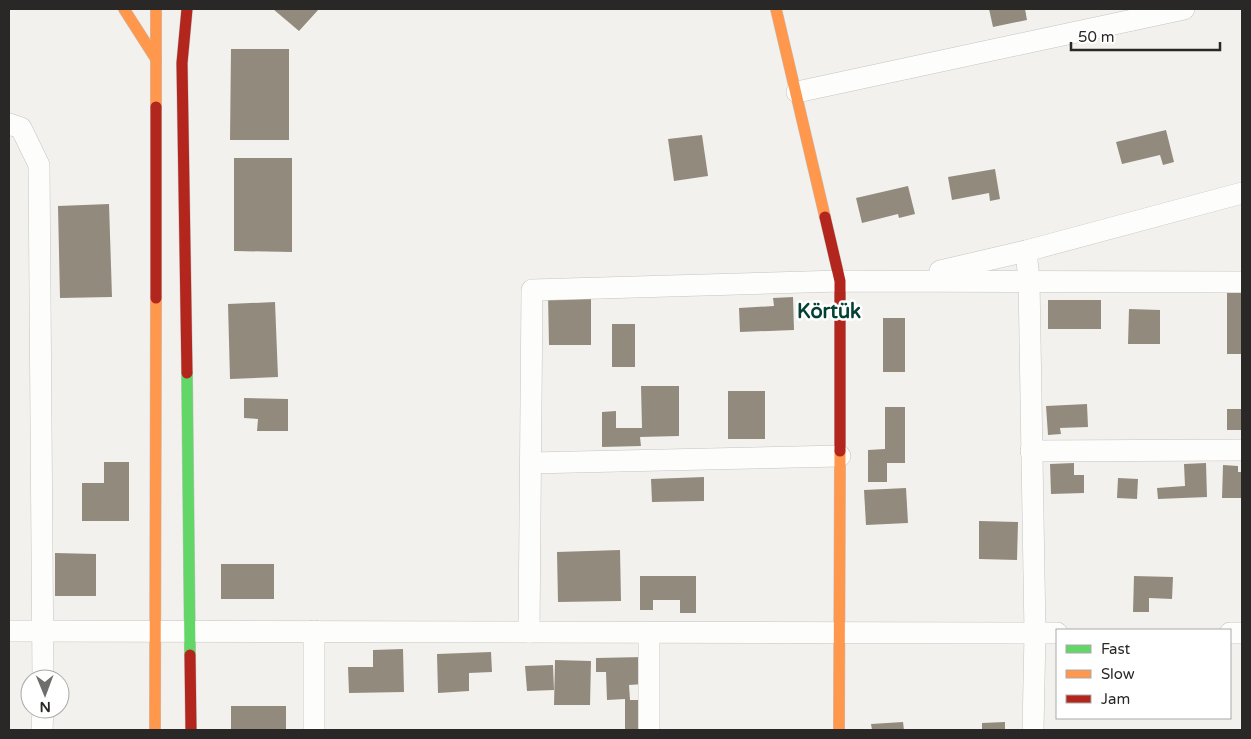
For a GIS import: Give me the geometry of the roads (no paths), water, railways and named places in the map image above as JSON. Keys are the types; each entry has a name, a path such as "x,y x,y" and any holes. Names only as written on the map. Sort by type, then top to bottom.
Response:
{"street":[{"path":"124,9 156,60"},
{"path":"155,730 156,9"},
{"path":"186,9 182,63 191,730"},
{"path":"776,9 840,281 839,730"},
{"path":"797,92 1184,9"},
{"path":"182,63 199,18"},
{"path":"9,124 21,128 39,165 43,669"},
{"path":"901,280 1026,251 1242,193"},
{"path":"1026,251 1029,280 1035,633 1033,730"},
{"path":"529,632 532,290 901,280 1242,282"},
{"path":"1031,451 1242,450"},
{"path":"531,464 840,456"},
{"path":"314,631 314,730"},
{"path":"9,632 1056,633"},
{"path":"649,633 649,730"}],"district":[{"name":"Körtük","path":"829,312"}]}
